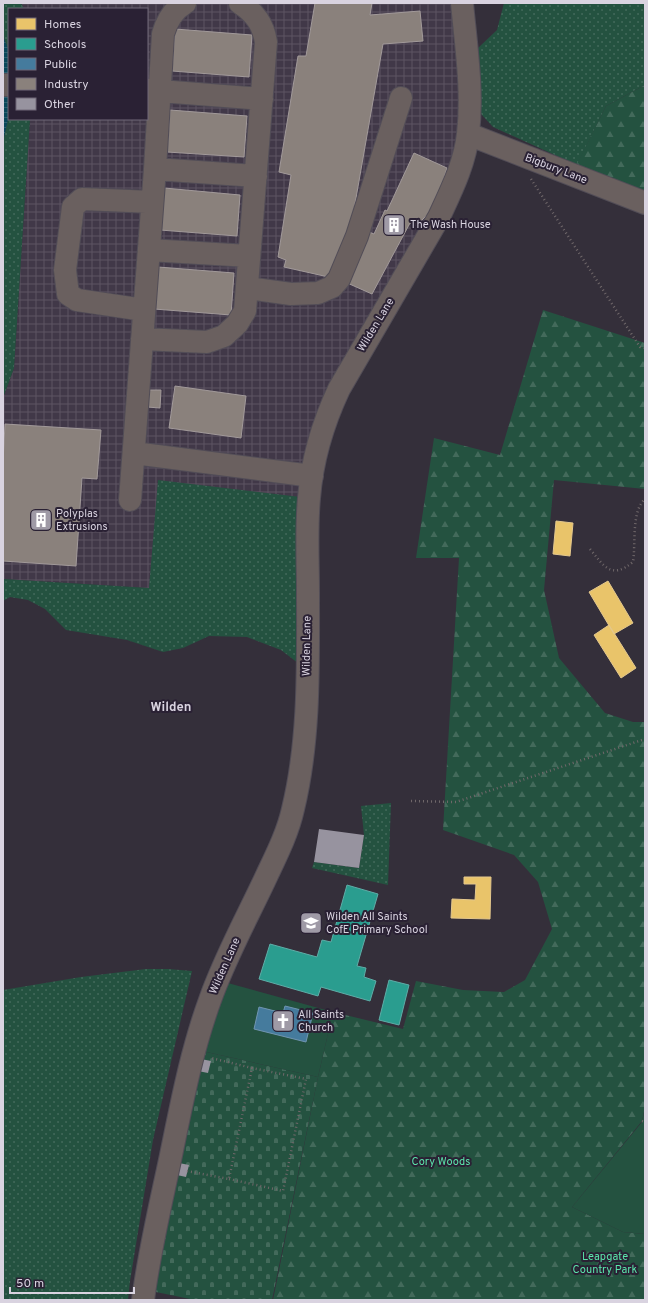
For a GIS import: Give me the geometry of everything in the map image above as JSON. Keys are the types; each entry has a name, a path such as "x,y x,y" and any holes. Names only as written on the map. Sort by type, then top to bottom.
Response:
{"street":[{"path":"130,500 155,169 153,90 165,27 172,13 185,3"},
{"path":"142,339 207,342 224,336 237,324 245,311 266,42 265,34 259,20 254,13 240,3"},
{"name":"Wilden Lane","path":"143,1300 153,1240 193,1054 217,980 285,835 293,810 300,777 305,735 308,640 307,531 309,498 321,434 328,413 349,370 440,217 460,167 468,134 469,89 462,3"},
{"path":"153,90 262,99"},
{"path":"247,288 291,294 318,293 332,286 339,278 357,236 401,98"},
{"name":"Bigbury Lane","path":"468,134 645,203"},
{"path":"155,169 256,176"},
{"path":"144,310 77,300 68,294 65,270 73,207 82,199 152,202"},
{"path":"149,250 249,256"},
{"path":"134,453 312,476"}],"path":[{"path":"529,177 640,347 645,348"},
{"path":"590,549 606,568 612,570 617,571 627,567 633,562 637,515 642,501 645,499"},
{"path":"412,802 456,802 645,739"},
{"path":"168,1167 283,1191 306,1079 193,1054"},
{"path":"229,1179 252,1068"}],"shaded area":[{"path":"21,3 462,3 464,151 349,370 309,498 149,588 3,579 3,398 14,368 30,120 148,120 148,8 24,8"}],"green space":[{"path":"3,3 21,3 24,8 8,8 8,48 3,36"},
{"path":"504,3 645,3 645,85 606,106 577,165 493,127 481,114 478,48 497,30"},
{"path":"645,85 645,203 575,176 577,164 606,106"},
{"path":"8,120 30,120 14,368 3,398 3,142"},
{"path":"543,310 645,343 645,489 554,480 544,590 559,658 605,713 633,722 645,722 645,1107 642,1121 572,1207 623,1232 645,1234 645,1300 273,1300 318,1077 333,1012 403,1029 416,981 463,990 504,992 525,980 552,929 538,882 514,855 443,830 459,558 416,558 434,438 500,455"},
{"path":"158,480 309,498 307,670 281,650 247,637 209,636 183,648 163,652 127,640 66,630 45,609 28,600 10,597 3,601 3,579 149,588"},
{"path":"391,803 388,885 312,868 314,862 359,868 364,835 361,806"},
{"path":"146,969 192,971 153,1140 128,1300 3,1300 3,990 81,977"},
{"path":"217,980 333,1012 318,1077 202,1051"},
{"path":"202,1051 318,1077 272,1300 195,1300 151,1291"},
{"path":"645,1107 645,1234 623,1232 572,1207 642,1122"}],"water":[{"path":"3,36 8,48 8,120 3,142"}],"building: Homes":[{"path":"556,521 573,523 570,556 553,554"},
{"path":"608,581 633,623 614,634 589,592"},
{"path":"609,625 636,668 621,678 594,635"},
{"path":"464,877 491,877 490,919 451,918 452,899 475,900 476,884 464,884"}],"building: Schools":[{"path":"347,885 378,894 357,966 366,968 364,977 376,981 370,1001 321,987 318,996 259,979 270,944 317,957 322,940 331,942"},
{"path":"389,980 409,985 399,1025 379,1020"}],"building: Public":[{"name":"All Saints Church","path":"285,1006 313,1013 306,1042 254,1029 259,1007 283,1013"}],"building: Industry":[{"path":"315,3 372,3 370,15 420,11 423,41 383,44 349,238 333,278 284,267 286,260 278,257 291,175 279,172 298,56 306,56"},
{"path":"175,29 252,35 249,77 172,71"},
{"path":"170,110 247,116 244,157 167,152"},
{"name":"The Wash House","path":"414,153 447,168 440,192 429,213 416,226 410,223 372,294 345,282 369,232 374,234 385,210 387,211"},
{"path":"164,188 240,195 237,236 160,230"},
{"path":"158,267 234,273 231,315 154,309"},
{"path":"175,386 246,396 241,438 169,428"},
{"path":"148,390 161,390 160,408 147,407"},
{"name":"Polyplas Extrusions","path":"5,424 101,430 97,479 82,478 76,566 3,561 3,462"}],"building: Other":[{"path":"319,829 364,835 359,868 314,862"},
{"path":"201,1059 211,1061 208,1073 198,1071"},
{"path":"179,1163 189,1165 186,1177 177,1175"}],"place":[{"name":"The Wash House","path":"394,225"},
{"name":"Polyplas Extrusions","path":"41,520"},
{"name":"Wilden All Saints CofE Primary School","path":"311,923"},
{"name":"All Saints Church","path":"283,1021"}],"district":[{"name":"Wilden","path":"171,708"}],"park label":[{"name":"Cory Woods","path":"441,1162"},
{"name":"Leapgate Country Park","path":"605,1263"}]}
